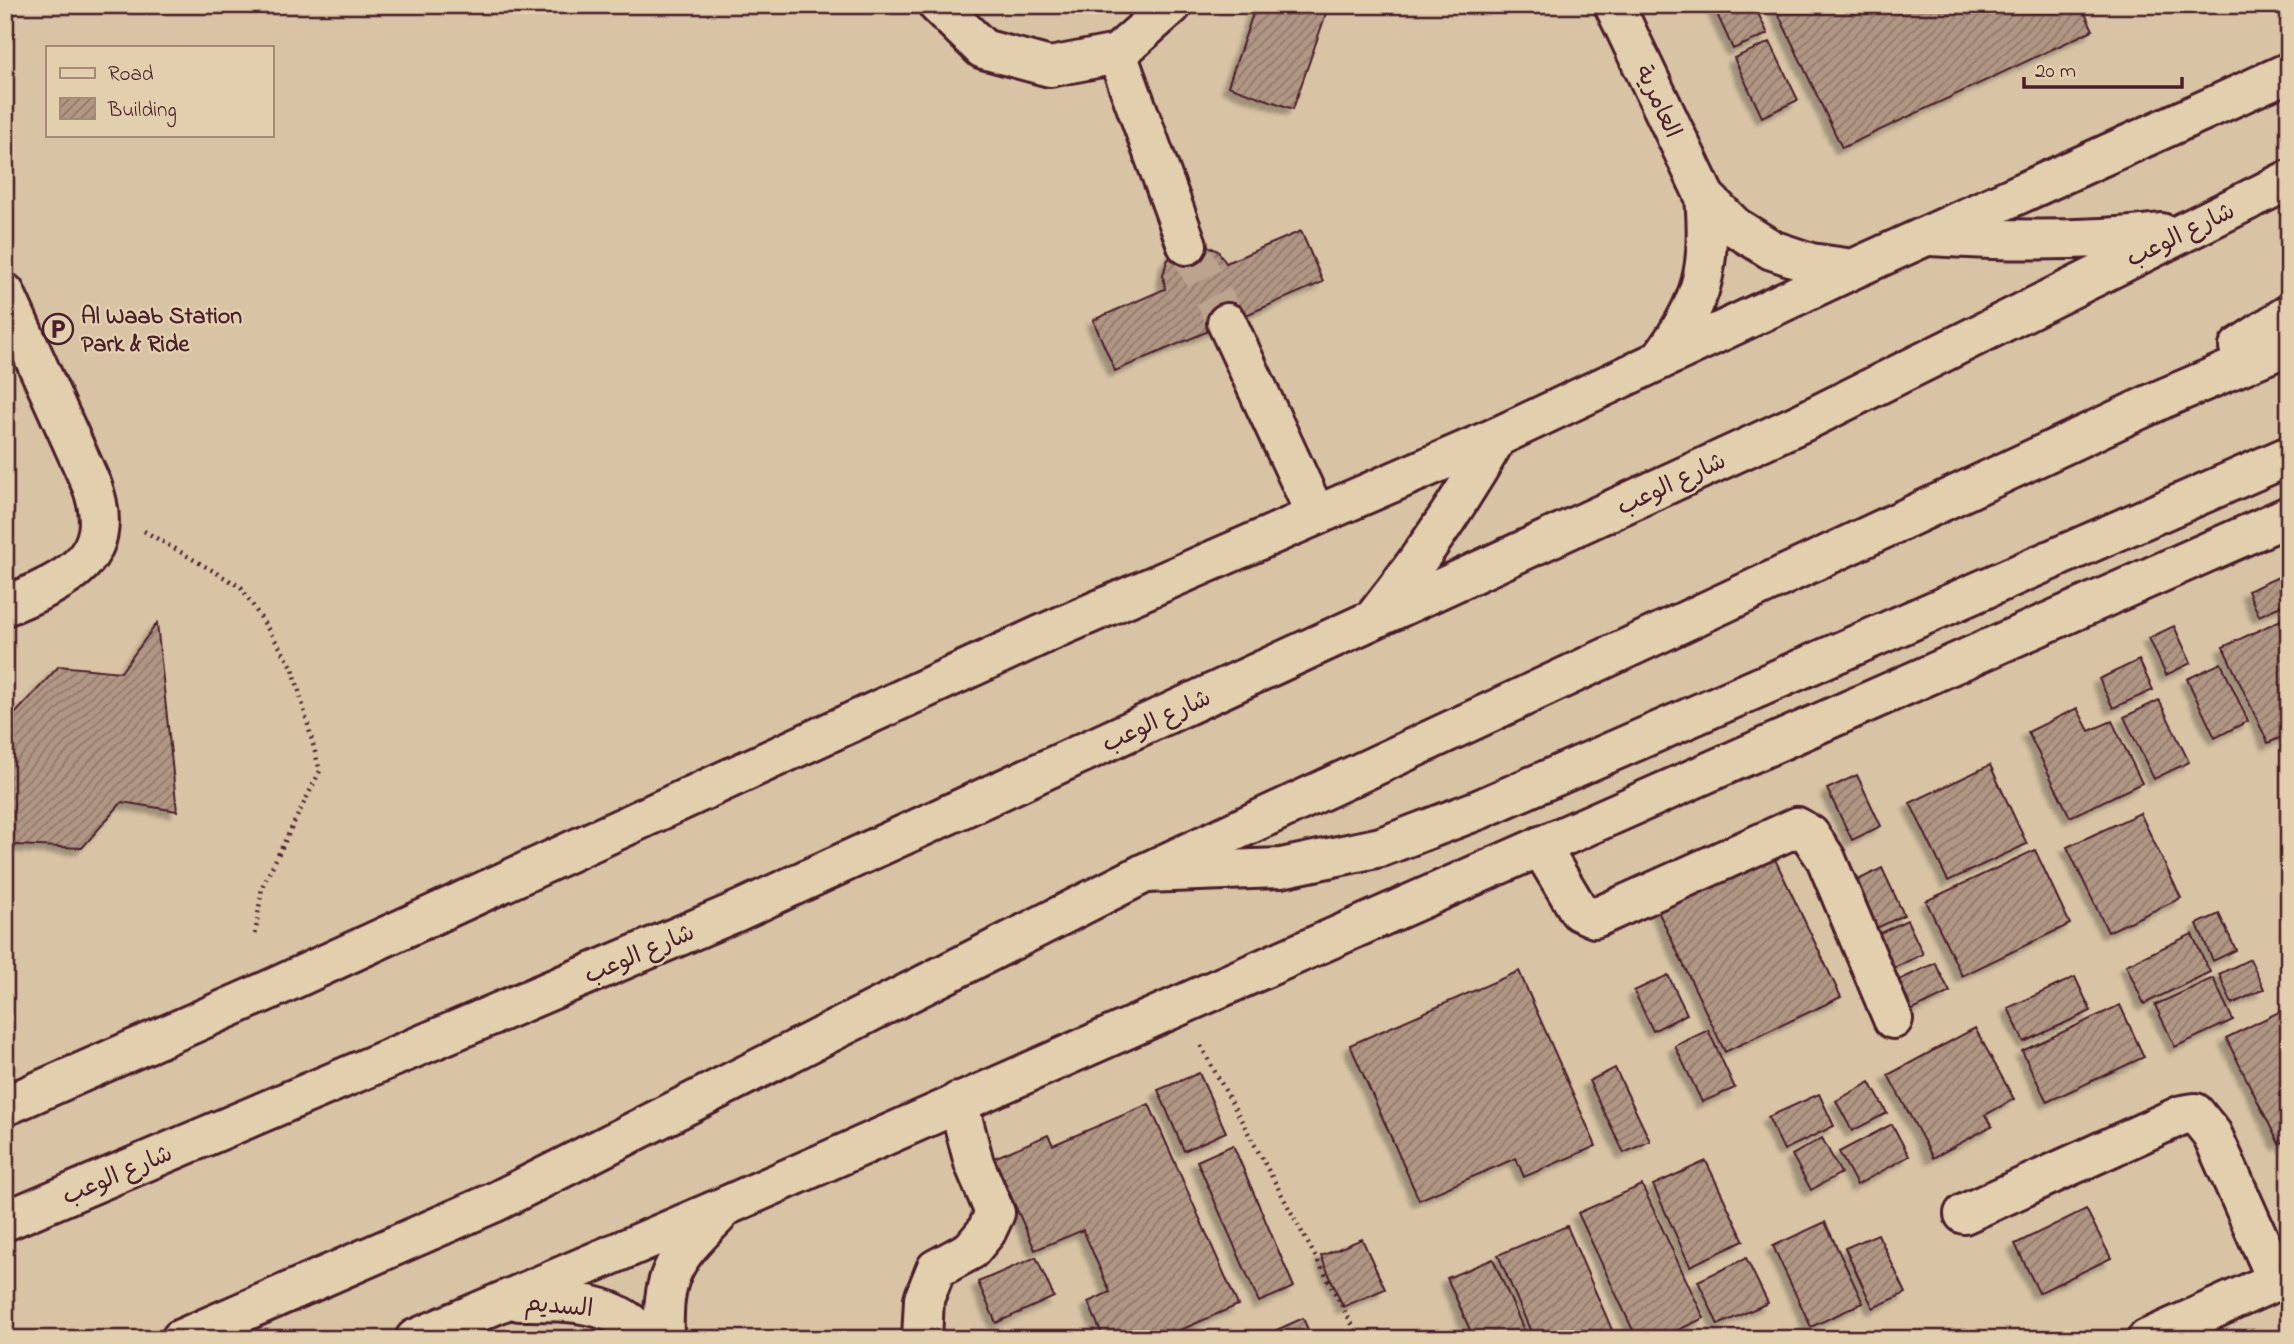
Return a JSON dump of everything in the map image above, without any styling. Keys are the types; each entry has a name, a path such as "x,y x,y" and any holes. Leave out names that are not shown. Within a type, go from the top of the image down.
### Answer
{"main road":[{"path":"938,5 983,48 1050,67 1117,54 1172,5"},
{"name":"العامرية","path":"1614,5 1705,197 1735,227 1772,250 1811,264 1853,269"},
{"path":"1117,54 1187,245"},
{"path":"5,1106 276,987 1050,631 1497,436 1853,269 2289,72"},
{"name":"شارع الوعب","path":"5,1221 736,912 1803,422 2289,180"},
{"name":"العامرية","path":"1660,360 1686,325 1702,284 1709,241 1705,197"},
{"path":"1930,236 2026,242 2107,239 2188,230"},
{"path":"5,293 98,504 100,525 95,545 84,563 69,577 5,606"},
{"path":"2162,399 2289,314"},
{"path":"1227,323 1316,515"},
{"path":"244,1339 495,1202 1145,873 2162,399 2289,345"},
{"path":"1370,623 1417,564 1460,502 1497,436"},
{"path":"1145,873 1281,868 1381,847 1478,810 2289,456"},
{"path":"415,1339 728,1205 2289,516"},
{"path":"1540,846 1579,911 1595,918 1797,827 1810,835 1826,859 1893,1018"},
{"path":"922,1339 924,1299 936,1269 971,1250 986,1232 995,1213 974,1163 958,1102"},
{"path":"1964,1214 2182,1115 2195,1113 2212,1134 2283,1277 2155,1337"},
{"path":"181,1339 495,1202"},
{"path":"664,1339 668,1275 682,1251 728,1205"},
{"name":"السديم","path":"502,1301 564,1301 601,1307 636,1325 646,1339"}],"path":[{"path":"98,504 241,587 293,668 320,771 262,887 255,936"},
{"path":"1180,1005 1360,1339"}],"building":[{"path":"1256,5 1329,5 1293,109 1228,86"},
{"path":"1713,5 1754,5 1768,34 1733,49"},
{"path":"1774,5 2081,5 2093,30 1842,148"},
{"path":"1770,42 1798,100 1762,117 1734,58"},
{"path":"1301,231 1323,282 1115,371 1093,320 1165,289 1163,275 1167,261 1176,250 1204,244 1218,251 1226,263"},
{"path":"2289,572 2289,602 2259,616 2248,591"},
{"path":"2289,616 2289,734 2268,743 2223,647"},
{"path":"157,623 177,811 122,802 82,848 16,845 5,862 5,712 15,714 59,666 121,672"},
{"path":"2174,626 2191,663 2166,675 2149,638"},
{"path":"2139,660 2153,690 2113,708 2099,679"},
{"path":"2221,663 2248,721 2215,738 2187,679"},
{"path":"2159,700 2189,762 2154,779 2124,717"},
{"path":"2077,708 2089,731 2112,721 2142,783 2070,817 2028,732"},
{"path":"1990,765 2027,844 1948,881 1910,803"},
{"path":"1857,775 1881,826 1852,840 1827,789"},
{"path":"2140,813 2181,898 2108,932 2067,847"},
{"path":"2035,850 2070,924 1962,976 1926,901"},
{"path":"1772,853 1841,997 1725,1052 1656,907"},
{"path":"1882,868 1904,915 1877,928 1856,881"},
{"path":"2219,914 2236,950 2213,961 2197,924"},
{"path":"1907,920 1923,954 1892,969 1876,935"},
{"path":"2192,934 2210,972 2144,1004 2126,965"},
{"path":"2250,959 2264,989 2232,1004 2219,974"},
{"path":"1935,963 1950,992 1911,1011 1897,981"},
{"path":"1519,971 1596,1146 1524,1177 1516,1158 1419,1200 1350,1045"},
{"path":"1668,975 1687,1014 1653,1031 1634,991"},
{"path":"2075,977 2091,1011 2024,1042 2008,1008"},
{"path":"2213,978 2233,1020 2175,1047 2155,1005"},
{"path":"2120,1005 2144,1057 2047,1102 2022,1051"},
{"path":"2289,1007 2289,1139 2279,1144 2226,1038"},
{"path":"1975,1028 2014,1099 1985,1115 1992,1126 1933,1158 1888,1075"},
{"path":"1708,1030 1735,1088 1702,1102 1675,1046"},
{"path":"1615,1068 1650,1141 1624,1153 1589,1081"},
{"path":"1199,1073 1226,1132 1184,1151 1158,1090"},
{"path":"1870,1082 1887,1113 1852,1131 1836,1101"},
{"path":"1819,1094 1834,1126 1784,1150 1768,1117"},
{"path":"1149,1104 1238,1305 1160,1339 1104,1339 1088,1302 1110,1292 1083,1230 1035,1250 994,1158 1048,1135 1053,1145"},
{"path":"1892,1124 1909,1156 1857,1185 1839,1152"},
{"path":"1822,1138 1841,1173 1811,1190 1792,1155"},
{"path":"1233,1145 1294,1287 1259,1302 1197,1161"},
{"path":"1706,1161 1744,1241 1690,1266 1653,1185"},
{"path":"1642,1185 1704,1318 1659,1339 1637,1339 1578,1213"},
{"path":"2086,1209 2111,1258 2039,1293 2015,1244"},
{"path":"1825,1222 1863,1303 1811,1327 1773,1246"},
{"path":"1567,1226 1616,1339 1534,1339 1498,1255"},
{"path":"1878,1234 1906,1293 1873,1308 1845,1248"},
{"path":"1362,1239 1385,1289 1343,1307 1321,1256"},
{"path":"1036,1257 1054,1297 996,1323 978,1282"},
{"path":"1746,1258 1768,1303 1718,1325 1698,1281"},
{"path":"1493,1259 1526,1335 1517,1339 1474,1339 1447,1278"},
{"path":"1303,1318 1312,1339 1273,1339 1270,1333"},
{"path":"2289,1326 2289,1339 2260,1339"}],"tunnel":[{"path":"1187,245 1227,323"}],"place":[{"name":"Al Waab Station Park & Ride","path":"58,329"}]}
